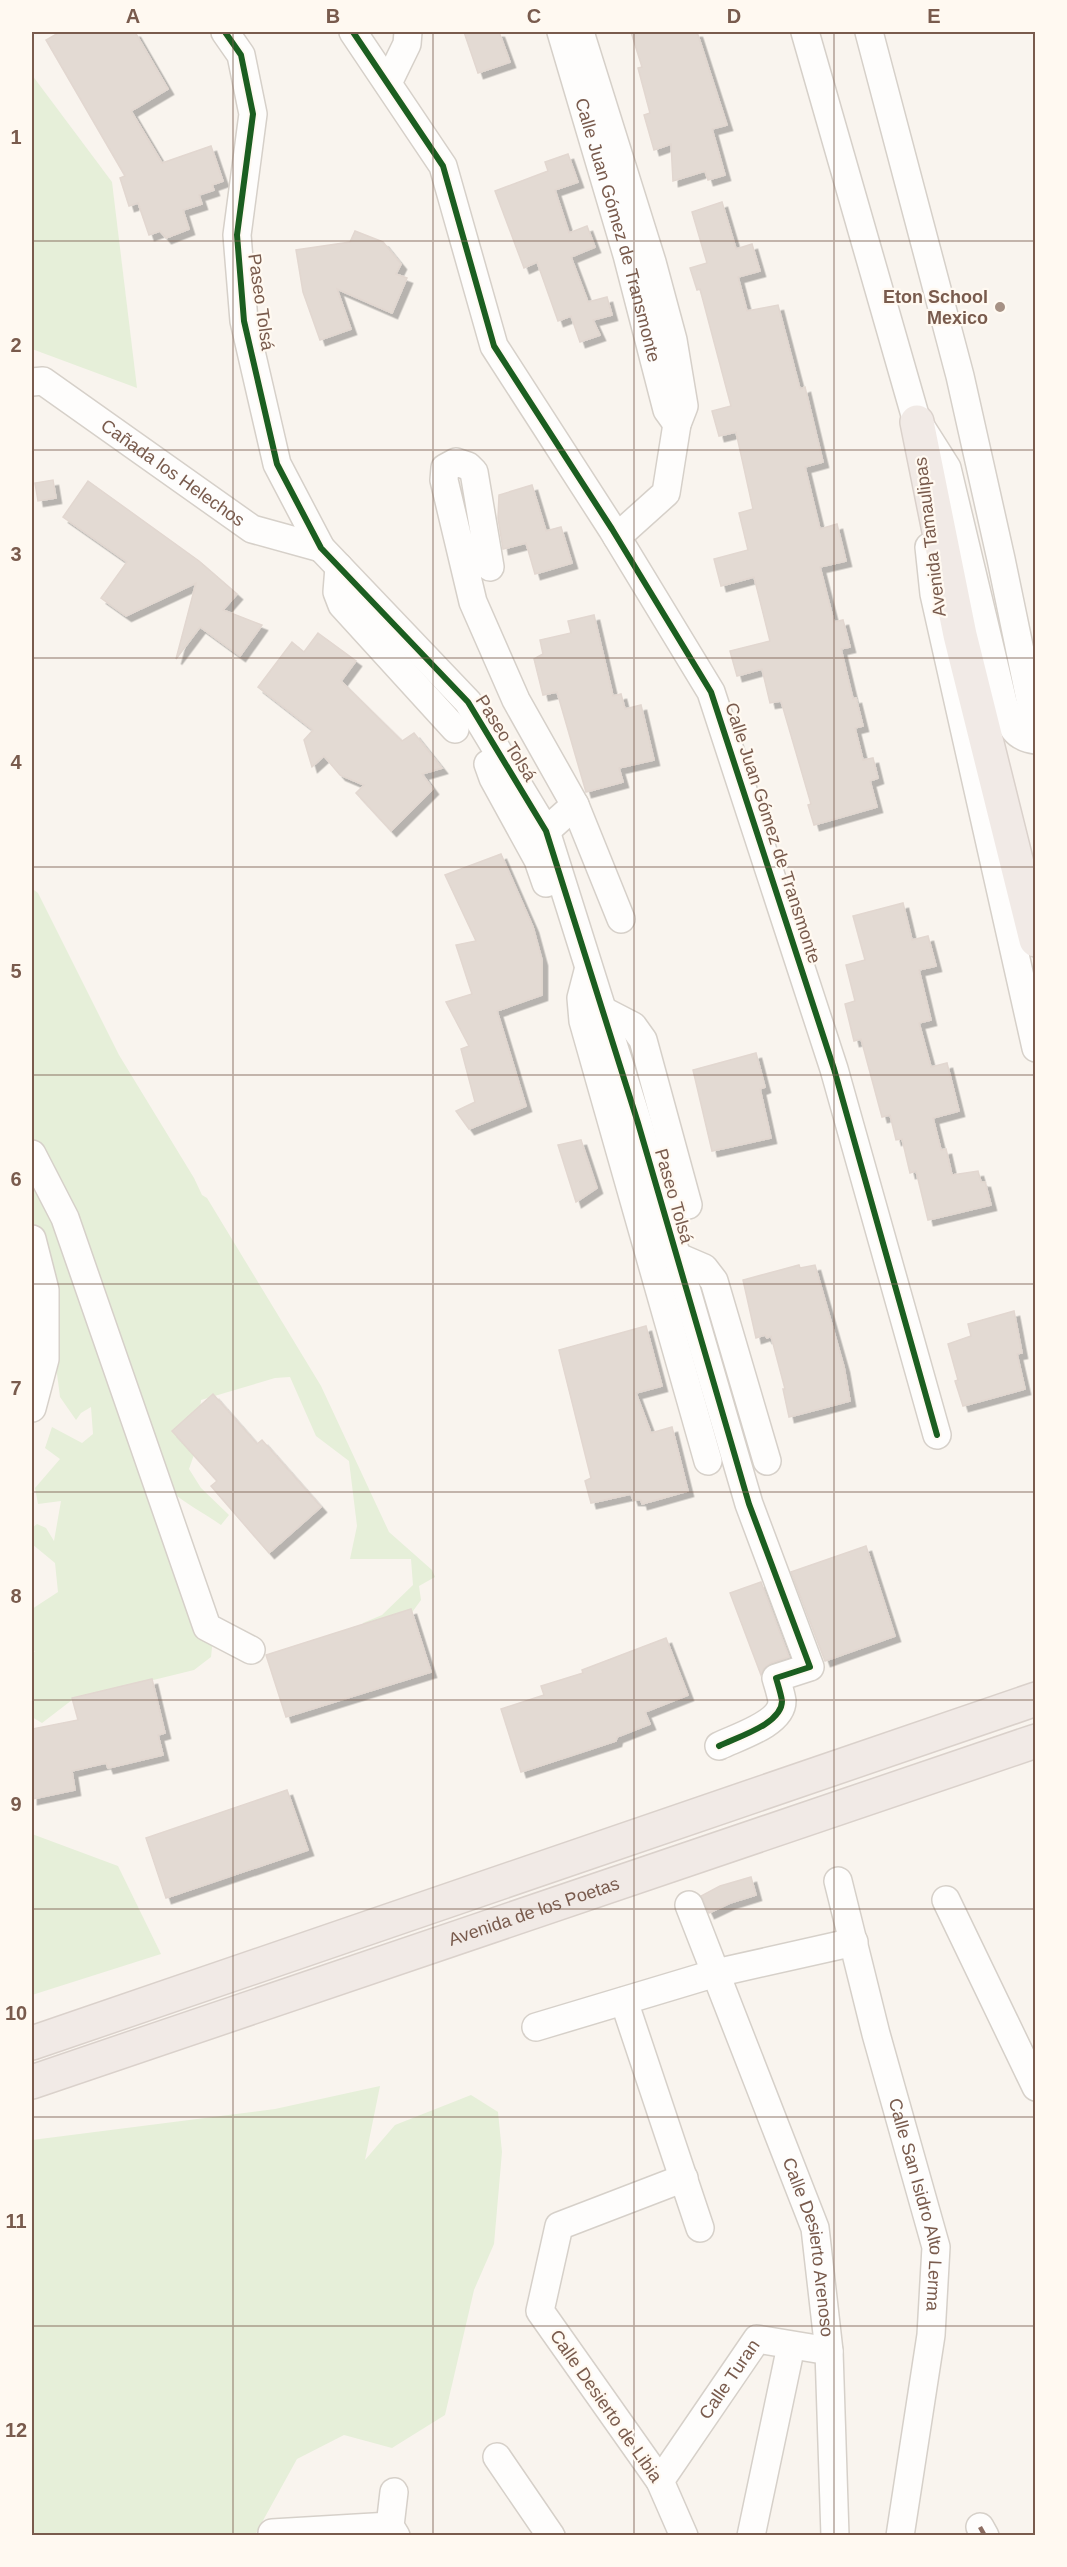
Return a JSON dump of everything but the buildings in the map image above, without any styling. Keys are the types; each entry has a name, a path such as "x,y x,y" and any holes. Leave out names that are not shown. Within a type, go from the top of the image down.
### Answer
{"highway":[{"path":"917,422 960,635 1035,940"},
{"name":"Avenida de los Poetas","path":"32,2043 1024,1704"},
{"name":"Avenida de los Poetas","path":"32,2082 1035,1741"}],"street":[{"name":"Paseo Tolsá","path":"225,32 241,55 253,114 237,235 244,321 277,464 330,558 468,702 546,831 602,1010 749,1504 810,1667 776,1678 782,1701 780,1712 773,1721 719,1746"},
{"name":"Calle Juan Gómez de Transmonte","path":"353,32 443,166 494,346 617,537 711,692 834,1069 936,1435"},
{"path":"388,83 407,44 408,32"},
{"name":"Calle Juan Gómez de Transmonte","path":"561,32 627,255 684,406 677,424 666,493 617,537"},
{"name":"Calle Juan Gómez de Transmonte","path":"580,32 652,262 662,343"},
{"name":"Avenida Tamaulipas","path":"805,32 917,422 934,594 1035,1048"},
{"path":"869,32 960,376 1001,559 1035,728"},
{"name":"Cañada los Helechos","path":"32,382 43,381 252,529 330,558"},
{"path":"917,422 947,468 1003,702 1011,726 1023,738 1035,740"},
{"path":"490,567 474,472 468,466 456,462 445,468 444,480 473,602 516,700 575,805 621,919"},
{"path":"330,558 342,605 455,729"},
{"path":"483,727 486,758 493,778 538,860 569,942"},
{"path":"546,831 575,805"},
{"path":"589,967 581,998 582,1021 708,1461"},
{"path":"602,1010 633,1026 643,1040 688,1205"},
{"path":"32,1154 65,1218 207,1627 251,1650"},
{"path":"32,1239 45,1290 45,1359 32,1408"},
{"path":"676,1256 704,1268 714,1281 767,1461"},
{"name":"Calle San Isidro Alto Lerma","path":"838,1881 876,2034 936,2247 931,2335 900,2535"},
{"path":"946,1900 1035,2087"},
{"name":"Calle Desierto Arenoso","path":"689,1905 815,2228 829,2351 835,2535"},
{"path":"536,2027 716,1973 854,1942"},
{"path":"624,2001 700,2228"},
{"name":"Calle Desierto de Libia","path":"684,2178 559,2226 540,2311 660,2481 684,2535"},
{"name":"Calle Turan","path":"660,2481 757,2339 829,2351"},
{"path":"748,2534 791,2346"},
{"path":"497,2457 551,2535"},
{"path":"272,2533 393,2531 394,2492"}],"green space":[{"path":"32,75 112,182 137,388 32,349"},
{"path":"32,881 34,890 38,893 119,1055 202,1195 207,1198 321,1386 389,1532 432,1570 435,1577 419,1586 421,1600 403,1625 360,1636 363,1623 382,1615 413,1585 411,1559 350,1559 357,1526 349,1461 316,1436 290,1377 275,1378 201,1400 196,1449 189,1469 201,1488 229,1515 221,1525 167,1488 214,1629 211,1657 194,1670 72,1700 42,1723 32,1717 32,1655 35,1651 32,1650 32,1609 58,1592 55,1563 32,1544 32,1528 37,1524 46,1528 54,1541 61,1501 38,1504 35,1488 60,1459 45,1448 52,1427 82,1443 93,1434 91,1407 81,1413 76,1420 60,1397 56,1366 32,1334"},
{"path":"32,1834 118,1866 161,1954 32,1995"},
{"path":"380,2086 365,2160 395,2125 471,2095 498,2112 502,2152 494,2244 474,2290 445,2415 392,2448 344,2435 297,2459 255,2535 32,2535 32,2140 275,2109"}],"marked path":[{"path":"980,2527 985,2536"}],"cycle path":[{"path":"225,32 241,55 253,114 237,235 244,321 277,464 321,548 468,702 546,831 638,1123 749,1504 810,1667 776,1678 782,1701 780,1709 767,1723 719,1746"},
{"path":"353,32 443,166 494,346 612,529 711,692 834,1069 937,1435"}],"place":[{"name":"Eton School Mexico","path":"1000,307"}]}
